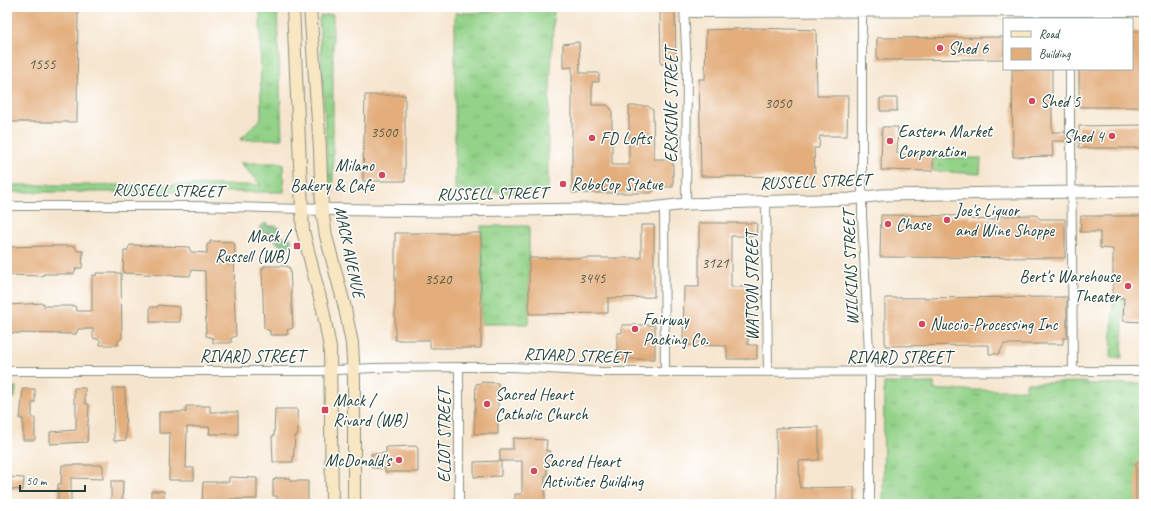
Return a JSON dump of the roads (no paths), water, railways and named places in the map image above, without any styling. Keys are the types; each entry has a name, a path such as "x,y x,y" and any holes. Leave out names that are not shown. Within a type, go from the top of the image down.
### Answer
{"main road":[{"name":"MACK AVENUE","path":"310,7 322,210 349,329 354,368 354,504"},
{"path":"293,9 301,209 308,255 327,328 331,370 332,504"},
{"path":"300,178 303,184 309,186 316,185 321,175"},
{"path":"308,255 317,247 324,247 330,250"},
{"path":"327,328 338,333 349,329"}],"street":[{"path":"293,9 306,7"},
{"path":"685,10 862,10 1069,13 1144,12"},
{"name":"ERSKINE STREET","path":"685,10 686,204"},
{"name":"WILKINS STREET","path":"862,10 862,196 864,278 870,372 870,504"},
{"path":"1070,70 1073,372"},
{"name":"RUSSELL STREET","path":"7,206 198,206 322,210 664,208 686,204 766,200 850,199 862,196 1144,191"},
{"name":"WATSON STREET","path":"766,200 768,372"},
{"path":"664,208 665,372"},
{"name":"RIVARD STREET","path":"7,371 331,370 354,368 459,367 665,372 1144,371"},
{"name":"ELIOT STREET","path":"459,367 459,504"}],"place":[{"name":"Shed 6","path":"940,48"},
{"name":"Shed 5","path":"1032,101"},
{"name":"Shed 4","path":"1112,136"},
{"name":"FD Lofts","path":"592,138"},
{"name":"Eastern Market Corporation","path":"890,141"},
{"name":"Milano Bakery & Cafe","path":"382,175"},
{"name":"RoboCop Statue","path":"563,184"},
{"name":"Joe's Liquor and Wine Shoppe","path":"947,220"},
{"name":"Chase","path":"888,224"},
{"name":"Mack / Russell (WB)","path":"297,246"},
{"name":"Bert's Warehouse Theater","path":"1128,286"},
{"name":"Nuccio-Processing Inc","path":"922,324"},
{"name":"Fairway Packing Co.","path":"635,329"},
{"name":"Sacred Heart Catholic Church","path":"487,404"},
{"name":"Mack / Rivard (WB)","path":"325,410"},
{"name":"McDonald's","path":"399,460"},
{"name":"Sacred Heart Activities Building","path":"534,471"}]}
